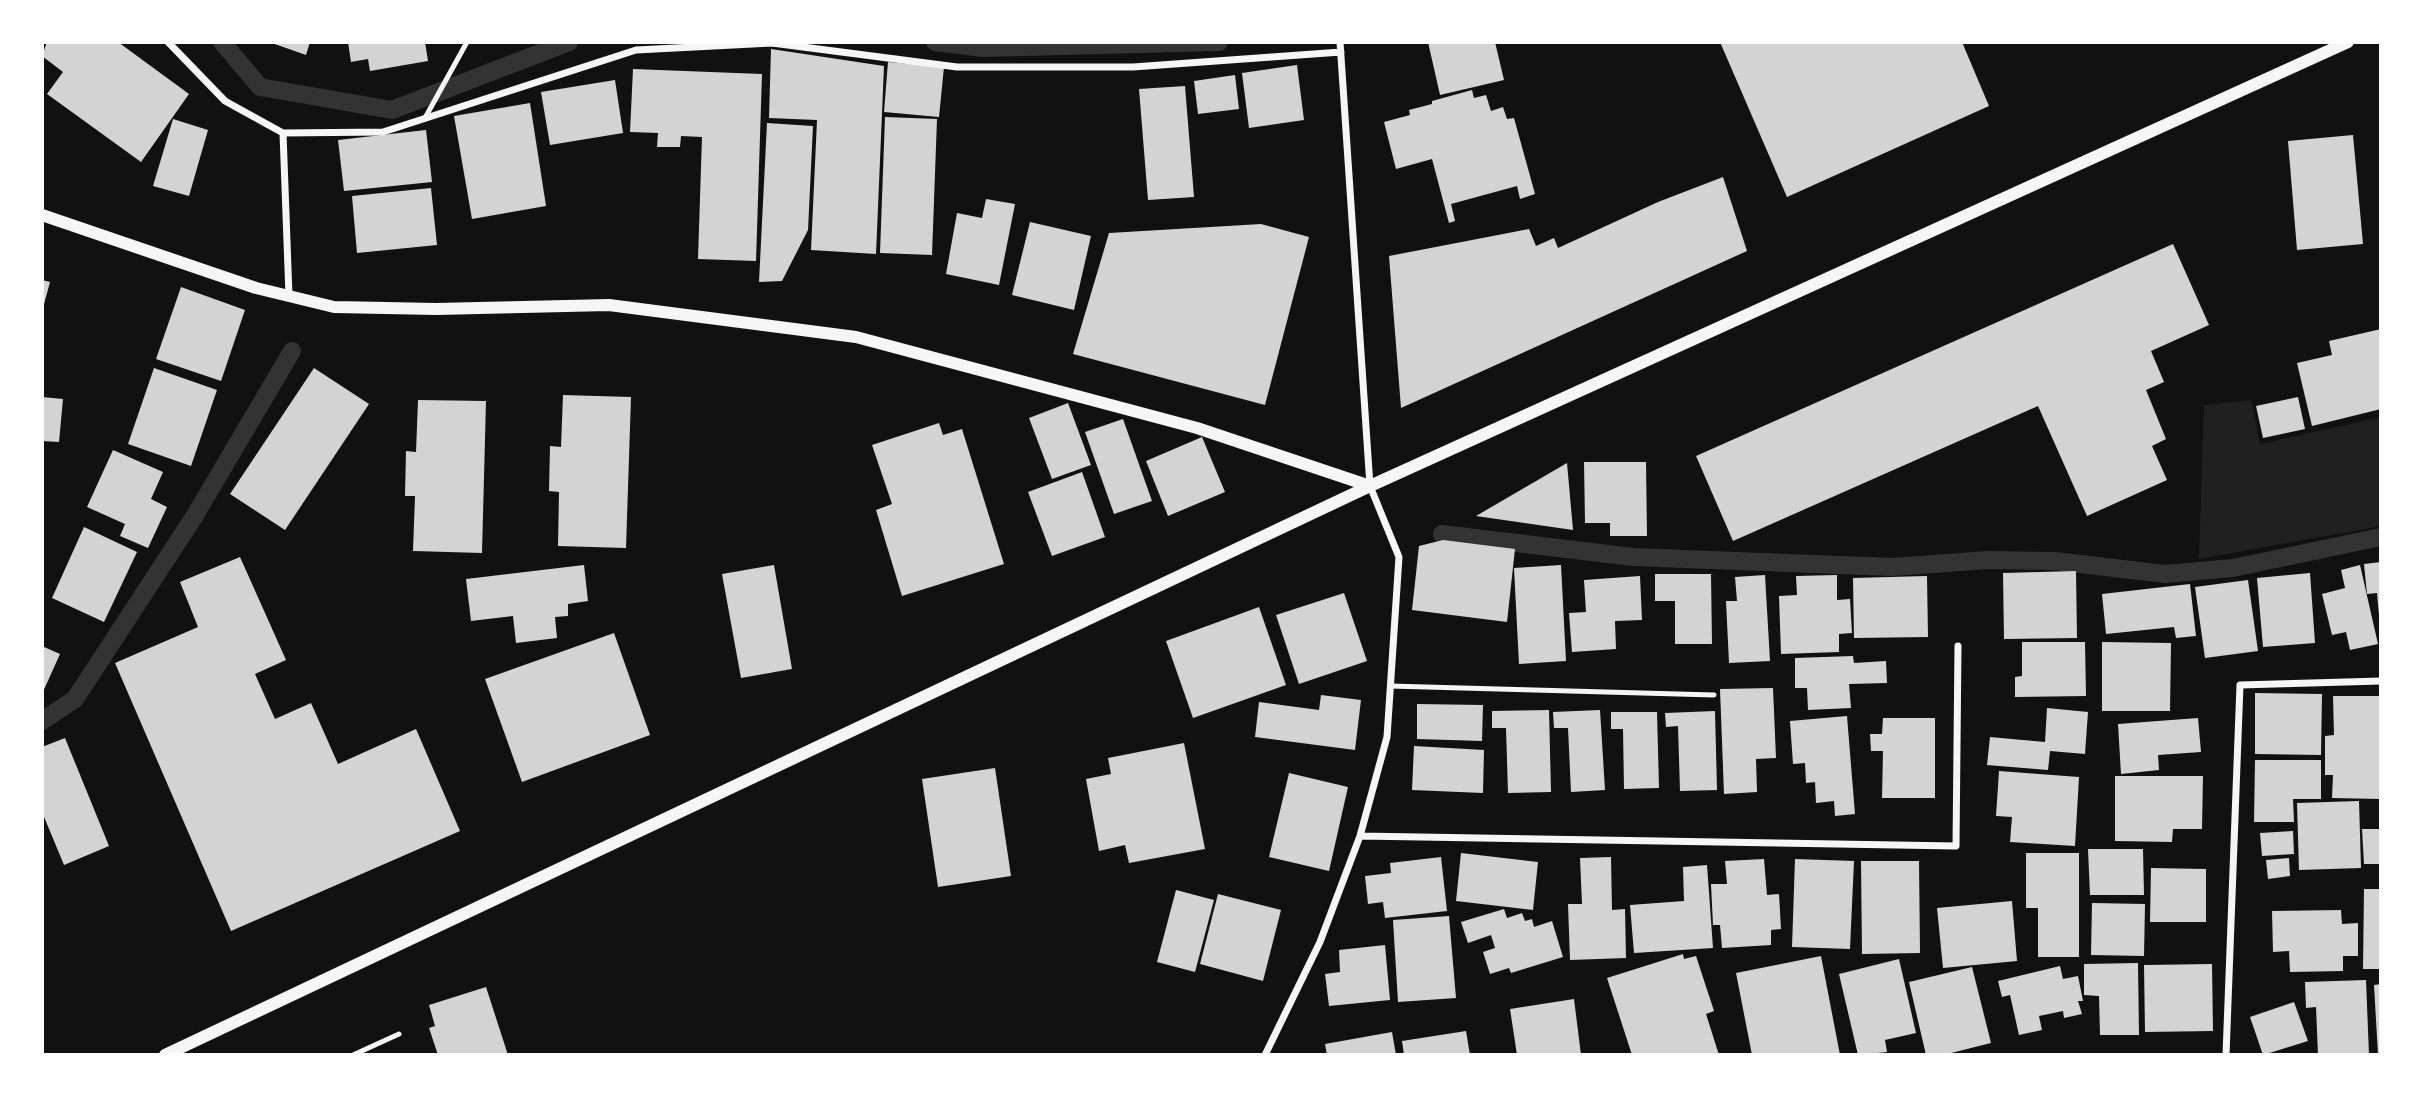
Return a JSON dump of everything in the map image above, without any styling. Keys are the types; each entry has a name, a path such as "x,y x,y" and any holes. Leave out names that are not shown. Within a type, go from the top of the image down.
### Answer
{"street":[{"path":"168,42 225,101 283,132 383,132 636,50 772,43 957,67 1133,67 1341,52"},
{"path":"1265,1055 1320,942 1360,836 1387,737 1399,557 1370,486 1340,42"},
{"path":"165,1055 1370,486 2348,42"},
{"path":"283,132 289,296"},
{"path":"42,215 289,296 334,307 436,309 609,305 856,337 1197,428 1370,486"},
{"path":"1360,836 1956,846 1958,646"},
{"path":"2226,1055 2240,685 2381,681"}],"lane":[{"path":"425,118 467,44"},
{"path":"1390,686 1714,695"},
{"path":"353,1055 399,1034"}],"shaded area":[{"path":"2251,400 2260,444 2381,417 2381,526 2199,559 2204,405"}],"building":[{"path":"47,42 118,42 189,94 141,162 47,94 63,72 42,56"},
{"path":"269,42 310,42 306,55"},
{"path":"348,42 425,42 428,61 370,71 368,59 351,62"},
{"path":"1428,42 1495,42 1504,80 1440,95"},
{"path":"1720,42 1962,42 1989,106 1787,197"},
{"path":"771,49 884,66 876,254 811,250 817,120 769,118"},
{"path":"888,62 944,67 939,117 884,112"},
{"path":"1297,65 1304,120 1249,128 1242,73"},
{"path":"633,69 762,74 756,261 698,259 702,137 681,136 680,147 657,147 658,133 630,132"},
{"path":"1235,75 1239,109 1198,114 1194,81"},
{"path":"615,80 623,133 550,145 541,92"},
{"path":"1185,86 1194,197 1148,200 1139,89"},
{"path":"1472,90 1474,98 1486,95 1491,111 1503,107 1507,119 1514,118 1535,194 1520,199 1517,186 1451,204 1455,221 1449,223 1432,159 1396,169 1384,122 1410,115 1409,110 1432,104 1432,101"},
{"path":"530,103 546,206 472,219 454,116"},
{"path":"885,117 937,119 932,255 880,253"},
{"path":"173,119 208,130 189,196 153,186"},
{"path":"767,123 813,126 808,230 782,281 759,282"},
{"path":"426,130 432,182 344,191 338,140"},
{"path":"2353,135 2363,244 2297,250 2288,141"},
{"path":"1723,177 1747,251 1401,408 1389,256 1529,229 1536,246 1554,238 1558,248 1658,202"},
{"path":"431,188 437,245 357,253 352,196"},
{"path":"986,199 1015,204 999,285 946,274 957,213 982,218"},
{"path":"1030,222 1091,236 1074,310 1012,295"},
{"path":"1261,224 1309,237 1265,405 1073,354 1109,233"},
{"path":"2173,244 2209,325 2151,351 2164,382 2146,390 2166,439 2152,446 2167,480 2087,516 2038,406 1733,541 1696,456"},
{"path":"42,280 50,282 43,308 42,308"},
{"path":"181,287 245,310 221,381 156,359"},
{"path":"2381,329 2381,409 2312,426 2297,363 2332,355 2329,341"},
{"path":"154,368 217,390 191,466 128,444"},
{"path":"314,368 369,404 285,530 230,494"},
{"path":"563,395 631,397 626,548 558,546 559,492 549,491 550,446 561,447"},
{"path":"42,397 63,399 59,442 42,441"},
{"path":"2298,397 2305,429 2263,438 2256,406"},
{"path":"418,400 486,401 482,553 413,551 415,496 405,496 406,451 416,452"},
{"path":"1068,403 1091,465 1052,479 1029,418"},
{"path":"1123,419 1152,501 1114,514 1085,432"},
{"path":"939,423 943,435 962,429 1004,564 902,596 876,510 892,504 872,445"},
{"path":"1202,437 1225,492 1168,516 1146,461"},
{"path":"113,450 163,472 151,499 167,507 148,548 120,536 125,524 87,507"},
{"path":"1584,462 1646,462 1647,536 1610,536 1610,523 1585,523"},
{"path":"1567,463 1573,530 1476,516"},
{"path":"1082,472 1105,537 1052,556 1028,492"},
{"path":"84,527 137,552 104,622 52,598"},
{"path":"1443,540 1515,549 1507,622 1412,610 1419,546"},
{"path":"240,557 286,660 255,674 275,719 311,703 338,764 416,729 460,831 231,931 115,663 198,627 180,582"},
{"path":"2381,562 2379,615 2377,593 2367,594 2364,564"},
{"path":"584,565 588,601 568,604 568,616 555,617 557,638 516,643 513,616 471,621 466,579"},
{"path":"774,565 792,669 741,678 722,574"},
{"path":"1561,565 1566,661 1519,664 1514,568"},
{"path":"2360,565 2378,644 2350,650 2346,632 2332,635 2322,594 2345,588 2341,570"},
{"path":"2076,571 2077,638 2004,639 2003,573"},
{"path":"2310,573 2315,643 2263,647 2257,578"},
{"path":"1655,574 1711,574 1712,644 1675,644 1675,601 1655,601"},
{"path":"1765,575 1770,661 1729,663 1726,601 1737,601 1735,577"},
{"path":"1837,575 1837,600 1850,599 1852,633 1839,634 1839,652 1781,654 1779,596 1797,595 1796,576"},
{"path":"1640,576 1642,620 1615,621 1616,649 1572,652 1569,613 1586,612 1584,580"},
{"path":"1927,576 1928,637 1854,638 1853,578"},
{"path":"2248,580 2258,651 2205,658 2195,587"},
{"path":"2190,584 2196,636 2176,638 2174,627 2106,634 2102,594"},
{"path":"1344,593 1367,661 1299,684 1276,615"},
{"path":"1259,607 1286,685 1193,718 1166,641"},
{"path":"614,633 650,735 522,782 485,679"},
{"path":"2022,642 2085,642 2086,696 2015,697 2015,677 2022,676"},
{"path":"2102,642 2171,643 2170,711 2102,711"},
{"path":"42,646 60,654 42,694"},
{"path":"1853,656 1854,663 1886,661 1887,683 1849,684 1851,708 1808,710 1807,688 1795,688 1795,658"},
{"path":"1773,688 1776,758 1756,759 1757,792 1724,794 1720,689"},
{"path":"2255,693 2322,694 2321,755 2255,754"},
{"path":"1321,695 1361,700 1355,750 1255,737 1259,702 1319,710"},
{"path":"2333,696 2381,696 2381,799 2332,798 2333,775 2325,775 2325,736 2334,735"},
{"path":"1417,704 1483,705 1482,741 1417,739"},
{"path":"2047,708 2088,712 2085,754 2050,751 2048,770 1987,765 1990,737 2045,742"},
{"path":"1549,710 1551,792 1508,793 1506,728 1492,728 1492,711"},
{"path":"1600,710 1605,790 1571,792 1568,728 1554,728 1553,712"},
{"path":"1715,711 1717,790 1680,791 1678,726 1666,727 1665,713"},
{"path":"1611,712 1657,712 1659,788 1624,789 1623,729 1611,729"},
{"path":"1847,716 1855,814 1835,816 1834,801 1816,803 1815,782 1806,783 1805,763 1793,764 1790,721"},
{"path":"1883,718 1935,718 1935,798 1882,798 1883,751 1871,751 1870,734 1882,734"},
{"path":"2198,718 2201,752 2158,755 2159,770 2121,774 2118,724"},
{"path":"65,738 109,846 64,865 42,812 42,747"},
{"path":"1184,743 1205,849 1129,863 1125,845 1099,851 1086,779 1111,774 1108,758"},
{"path":"1414,746 1484,750 1483,793 1412,790"},
{"path":"2255,760 2321,760 2321,799 2293,799 2294,822 2254,822"},
{"path":"995,768 1011,876 938,887 922,779"},
{"path":"1999,771 2079,777 2075,846 2010,842 2012,817 1996,816"},
{"path":"1289,773 1348,787 1329,871 1269,857"},
{"path":"2115,776 2203,776 2202,829 2173,829 2172,842 2115,841"},
{"path":"2359,801 2361,868 2299,870 2297,803"},
{"path":"2362,829 2381,829 2381,864 2364,864"},
{"path":"2293,831 2294,854 2262,856 2260,833"},
{"path":"2088,849 2143,849 2144,895 2090,895"},
{"path":"1461,853 1538,862 1533,910 1456,901"},
{"path":"2026,853 2079,853 2079,957 2038,957 2038,908 2026,908"},
{"path":"1441,857 1447,911 1385,918 1383,902 1368,904 1365,876 1391,873 1390,863"},
{"path":"1611,857 1612,910 1625,909 1626,958 1570,960 1568,904 1582,904 1580,858"},
{"path":"2289,858 2290,876 2268,879 2266,860"},
{"path":"1764,859 1767,895 1779,894 1781,929 1771,930 1771,945 1722,948 1720,925 1713,925 1711,884 1727,884 1725,861"},
{"path":"1795,859 1854,861 1850,949 1792,947"},
{"path":"1861,861 1919,861 1920,953 1862,954"},
{"path":"1707,865 1713,948 1634,953 1630,905 1684,901 1683,867"},
{"path":"2151,868 2206,869 2206,922 2150,922"},
{"path":"2364,889 2381,889 2381,969 2363,969"},
{"path":"1176,890 1214,900 1195,972 1157,962"},
{"path":"1218,894 1281,910 1263,981 1200,964"},
{"path":"2012,901 2017,961 1943,968 1937,908"},
{"path":"2092,903 2145,904 2144,956 2091,955"},
{"path":"1504,909 1507,918 1522,913 1525,921 1532,919 1534,927 1552,921 1563,957 1511,973 1509,968 1490,974 1483,952 1495,948 1491,935 1468,943 1461,922"},
{"path":"2341,910 2342,924 2358,923 2358,956 2343,956 2343,971 2290,972 2289,951 2273,952 2272,911"},
{"path":"1449,916 1456,998 1398,1002 1393,920"},
{"path":"1385,945 1390,1000 1329,1006 1325,974 1340,972 1339,950"},
{"path":"1683,954 1684,959 1696,956 1714,1011 1706,1014 1719,1055 1632,1055 1607,978"},
{"path":"1821,956 1840,1055 1752,1055 1736,973"},
{"path":"1899,959 1916,1033 1885,1040 1887,1052 1858,1055 1839,974"},
{"path":"2138,963 2139,1035 2100,1035 2099,996 2084,995 2084,964"},
{"path":"2212,964 2213,1031 2145,1032 2144,965"},
{"path":"2060,966 2063,979 2078,976 2083,1001 2078,1001 2082,1014 2064,1018 2063,1011 2039,1016 2042,1030 2019,1035 2010,995 2002,997 1998,981"},
{"path":"1972,967 1991,1043 1943,1055 1926,1055 1909,982"},
{"path":"2366,980 2369,1055 2318,1055 2316,1007 2306,1008 2305,982"},
{"path":"2381,984 2381,1055 2378,1055 2374,985"},
{"path":"486,987 508,1055 438,1055 429,1028 435,1026 429,1005"},
{"path":"1574,999 1581,1055 1517,1055 1510,1009"},
{"path":"2294,1002 2308,1041 2263,1055 2250,1017"},
{"path":"1466,1031 1470,1055 1404,1055 1402,1041"},
{"path":"1392,1032 1396,1055 1327,1055 1325,1044"}],"waterway":[{"path":"222,42 260,87 392,110 569,42"},
{"path":"935,42 983,48 1219,42"},
{"path":"42,721 75,699 194,517 292,351"},
{"path":"1442,534 1633,557 1892,567 1988,560 2055,561 2165,574 2233,568 2381,537"}]}
